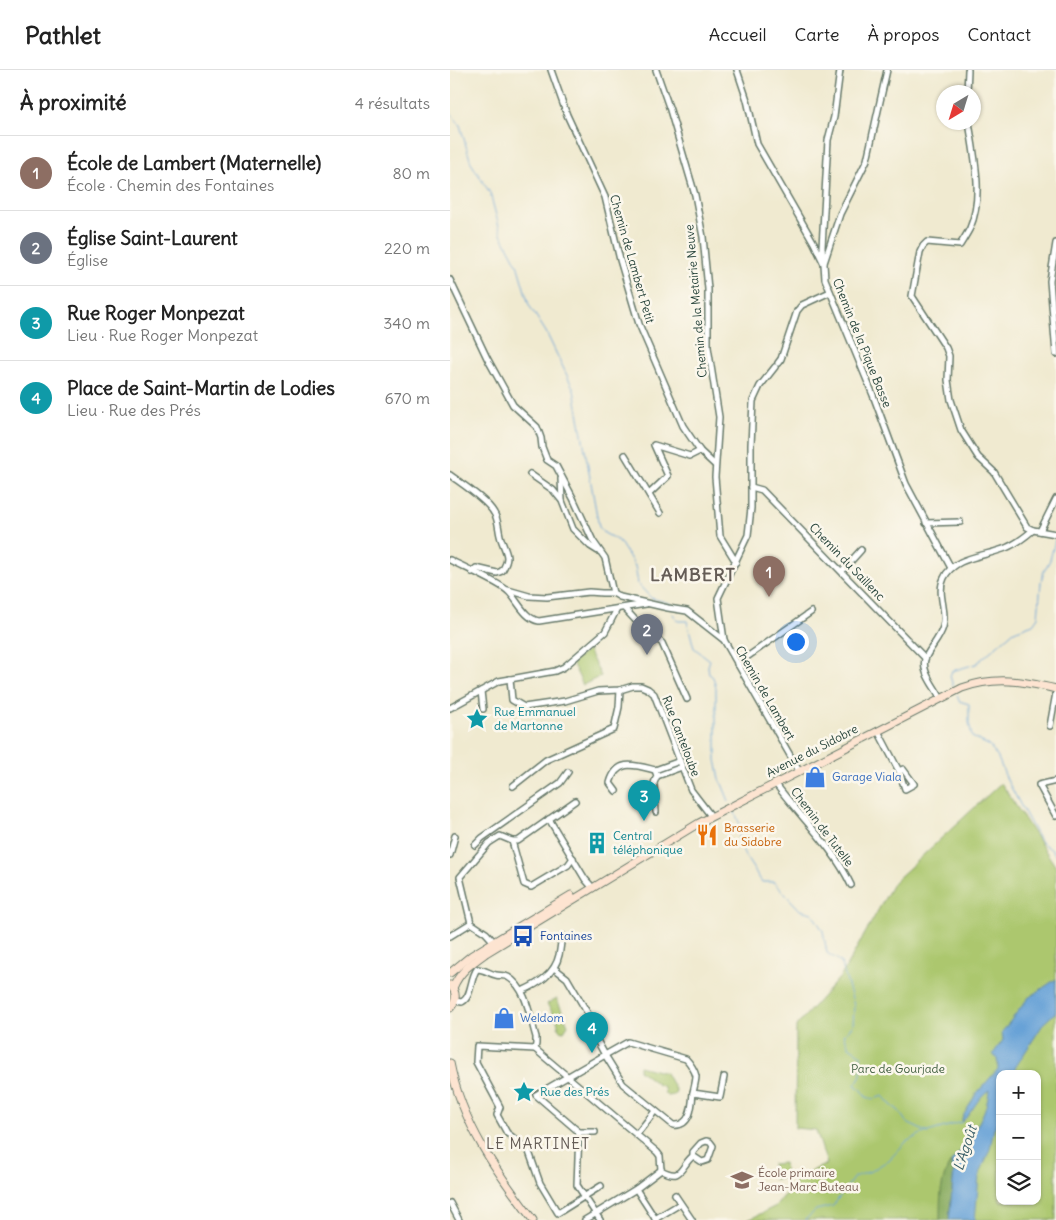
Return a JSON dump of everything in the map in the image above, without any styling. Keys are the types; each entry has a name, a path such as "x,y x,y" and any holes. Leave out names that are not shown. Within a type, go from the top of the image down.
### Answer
{"main road":[{"name":"Avenue du Sidobre","path":"450,973 472,955 495,944 711,816 962,688 979,682 997,680 1019,681 1056,689"},
{"name":"Avenue du Sidobre","path":"451,986 464,969 495,944"},
{"path":"450,1008 455,1002 456,997 451,986"},
{"path":"450,1063 458,1095 470,1126 532,1220"}],"street":[{"name":"Chemin de Lambert Petit","path":"551,70 567,115 605,197 620,260 639,324 683,426 700,451 715,465"},
{"name":"Chemin de la Metairie Neuve","path":"656,70 696,195 703,238 708,289 708,347 718,417 715,465 720,536 736,562"},
{"name":"Chemin de la Pique Basse","path":"737,70 747,100 757,144 814,243 824,264 825,279 873,395 906,484 950,568"},
{"path":"824,264 822,247 828,140 834,117 840,70"},
{"path":"824,264 840,214 867,160 887,70"},
{"path":"967,85 968,70"},
{"path":"970,130 976,181 976,203 970,227 960,246 927,242 922,246 912,296 946,348 949,356 948,380 951,400 961,430 978,457 994,472 1027,527 1033,530 1056,534"},
{"path":"1056,244 1050,281 1056,354"},
{"path":"450,280 487,358 509,397 522,415 537,427 542,438 542,447 547,460 556,466 593,542 605,558 613,593"},
{"path":"724,640 718,598 748,535 751,508 751,446 754,401 760,386 781,359 797,311 802,305 830,292"},
{"path":"649,494 668,476 654,445 690,456 700,451"},
{"path":"625,455 660,513"},
{"path":"559,472 562,501"},
{"path":"530,474 554,490 562,501 573,529 590,546 601,552"},
{"path":"450,475 474,492 494,512 500,538 508,554 507,563 502,571 496,573 476,568 472,572"},
{"name":"Chemin du Saillenc","path":"751,488 762,490 925,658"},
{"path":"1040,531 1056,499"},
{"path":"926,523 960,522"},
{"path":"941,699 925,671 925,658 938,639 943,626 945,613 940,593 943,579 950,568 963,561 1008,547 1024,538 1033,530"},
{"path":"842,571 861,550"},
{"path":"450,560 507,590 528,616 534,620 539,621 649,604"},
{"name":"Chemin de Lambert","path":"507,590 529,596 547,598 589,592 613,593 620,597 649,604 687,610 724,640 798,772"},
{"path":"624,608 639,624 662,643 687,699"},
{"path":"450,708 499,681 555,671 564,667 606,632 617,610"},
{"path":"737,664 811,612"},
{"name":"Rue Canteloube","path":"510,679 512,700 524,707 565,700 598,691 620,690 641,686 648,689 654,694 691,790 711,816"},
{"path":"513,786 546,760 614,729 619,707 620,690"},
{"path":"481,691 483,709"},
{"path":"1050,726 1056,693"},
{"path":"878,731 899,771"},
{"path":"616,792 610,783 613,773 620,767 628,764 655,770 680,761"},
{"path":"657,776 682,767"},
{"path":"655,770 657,776 654,783 656,812"},
{"path":"475,845 560,783 568,772"},
{"name":"Chemin de Tutelle","path":"775,782 825,843 851,885"},
{"path":"1056,782 1039,785 1056,816"},
{"path":"500,836 512,841 518,841 576,801"},
{"path":"549,819 585,879 592,887"},
{"path":"498,827 500,836"},
{"path":"450,854 454,836"},
{"path":"495,944 486,933 471,923 460,877 489,842 500,836"},
{"path":"512,841 524,884 531,887 568,865 573,858"},
{"path":"450,936 471,923"},
{"path":"522,991 544,979 554,968 559,956 560,941 563,936"},
{"path":"554,968 567,978 591,1019 587,1022 605,1055 623,1084 673,1125 679,1126 684,1123 690,1113 696,1076 686,1059 628,1042 605,1055 568,1076 536,1095 579,1132 595,1132"},
{"path":"455,1002 462,1002 466,999 474,973 478,969 483,969 495,975 506,976 522,991 536,1037 535,1049"},
{"path":"601,1186 558,1213 540,1183 528,1149 507,1133 497,1114 500,1107 476,1062 477,1046 535,1049 659,1154 662,1170"},
{"path":"693,1092 720,1097 724,1077"},
{"path":"637,1134 655,1112"},
{"path":"579,1132 577,1185 600,1220"},
{"path":"662,1170 670,1174 678,1174 701,1143 706,1141 710,1142 713,1146 713,1151 705,1162 693,1156"},
{"path":"585,1220 636,1189 662,1170"},
{"path":"636,1189 656,1220 680,1204"},
{"path":"674,1195 692,1220"},
{"path":"450,1203 459,1220"}],"green space":[{"path":"588,650 601,676 583,685 572,663"},
{"name":"Parc de Gourjade","path":"1001,783 1056,867 1056,1220 748,1220 776,1206 800,1176 827,1164 816,1130 795,1128 796,1026 841,976 894,882"},
{"path":"557,999 568,1025 564,1031 559,1030 557,1020 547,1004"},
{"path":"639,1066 666,1073 676,1091 674,1095 668,1096 665,1094 664,1087 639,1070"},
{"path":"951,1162 954,1171 949,1220 940,1220 943,1182"},
{"path":"784,1163 786,1178 773,1179 772,1164"}],"water":[{"path":"1056,979 1056,1012 1044,1023 1015,1070 997,1070 997,1059 993,1054 1003,1040 1002,1032 1028,998"},
{"name":"L'Agoût","path":"996,1071 996,1125 990,1149 979,1176 975,1220 949,1220 954,1171 951,1162 961,1151 980,1121 986,1106 989,1090 981,1097 962,1122 962,1118 976,1094"}],"waterway":[{"path":"450,112 460,125 471,163 490,193 501,234 517,264 529,305 546,332 574,390 599,527 604,533 619,541 635,566 638,584 651,598 672,604 673,606"},
{"path":"953,686 950,676 952,671 976,664 1014,631 1033,624 1038,617 1041,582 1050,560 1056,537"},
{"path":"673,614 678,621 687,621 694,648 710,660 708,666 709,674 713,677 716,688 716,760 720,779 729,801"},
{"path":"957,695 959,701 969,704 969,722 972,737 990,746 1040,841 1053,851 1056,856"},
{"path":"734,810 742,830 738,838 745,856 762,882 774,882 800,910 812,913 823,931 827,953 841,962 854,1005 853,1025 844,1035 849,1047 861,1055 861,1075 855,1085 862,1090 866,1097 874,1099 883,1096 898,1110 907,1123 928,1133"},
{"name":"L'Agoût","path":"805,1220 816,1210 833,1206 854,1177 871,1171 889,1160 906,1142 921,1134 962,1122"}],"place":[{"name":"École de Lambert (Maternelle)","path":"769,597"},
{"name":"Église Saint-Laurent","path":"647,655"},
{"name":"Rue Emmanuel de Martonne","path":"477,719"},
{"name":"Garage Viala","path":"815,777"},
{"name":"Rue Roger Monpezat","path":"644,821"},
{"name":"Brasserie du Sidobre","path":"707,835"},
{"name":"Central téléphonique","path":"597,843"},
{"name":"Fontaines","path":"523,936"},
{"name":"Weldom","path":"504,1018"},
{"name":"Place de Saint-Martin de Lodies","path":"592,1053"},
{"name":"Rue des Prés","path":"524,1092"},
{"name":"École primaire Jean-Marc Buteau","path":"742,1180"}],"district":[{"name":"LAMBERT","path":"693,575"},
{"name":"LE MARTINET","path":"538,1144"}]}
